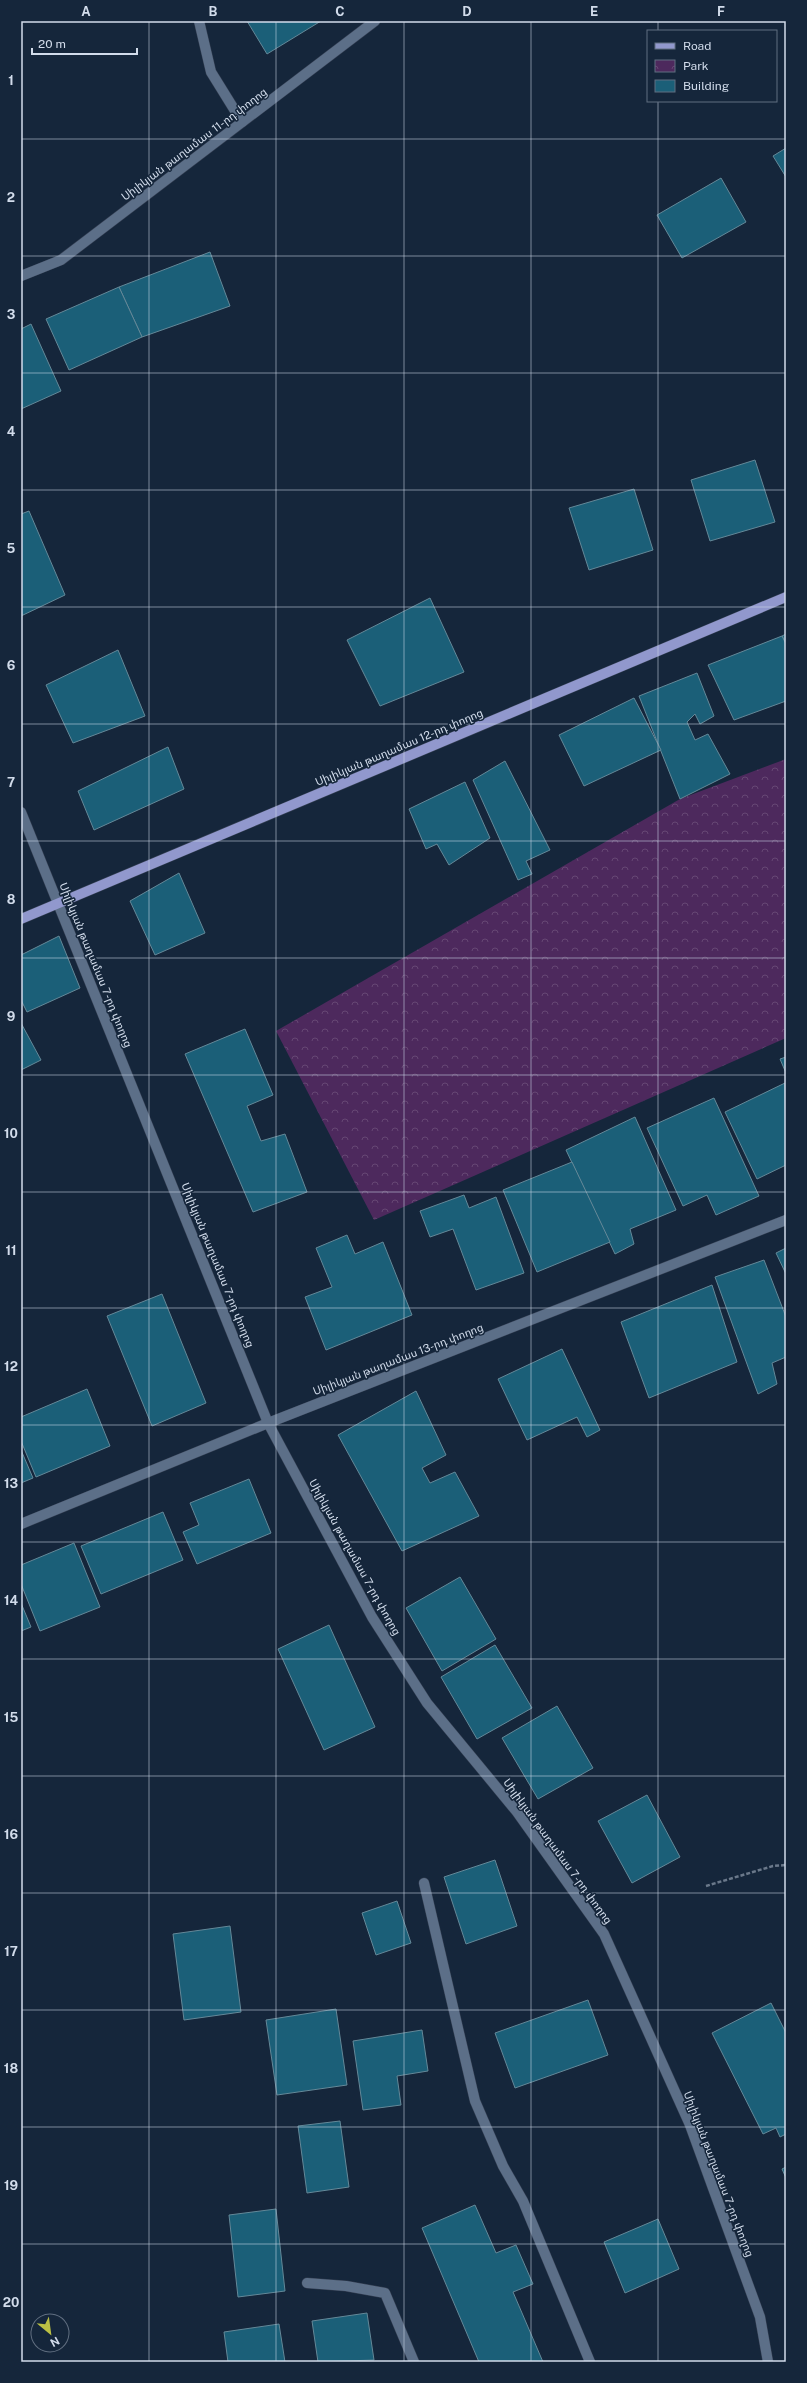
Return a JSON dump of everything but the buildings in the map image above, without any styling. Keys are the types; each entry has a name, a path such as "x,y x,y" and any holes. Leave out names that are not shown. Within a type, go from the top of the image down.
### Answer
{"main road":[{"name":"Սիլիկյան թաղամաս 12-րդ փողոց","path":"21,919 786,597"}],"street":[{"path":"199,21 211,72 242,122"},
{"name":"Սիլիկյան թաղամաս 11-րդ փողոց","path":"21,276 61,260 375,21"},
{"name":"Սիլիկյան թաղամաս 7-րդ փողոց","path":"21,812 268,1423 372,1617 427,1703 517,1812 604,1934 690,2125 760,2318 768,2362"},
{"name":"Սիլիկյան թաղամաս 13-րդ փողոց","path":"21,1524 268,1423 786,1220"},
{"path":"424,1882 475,2101 503,2166 523,2200 590,2362"},
{"path":"307,2283 346,2286 385,2293 414,2362"}],"path":[{"path":"706,1886 773,1866 786,1865"}],"green space":[{"path":"786,759 786,1038 374,1220 276,1031 680,799"}]}
